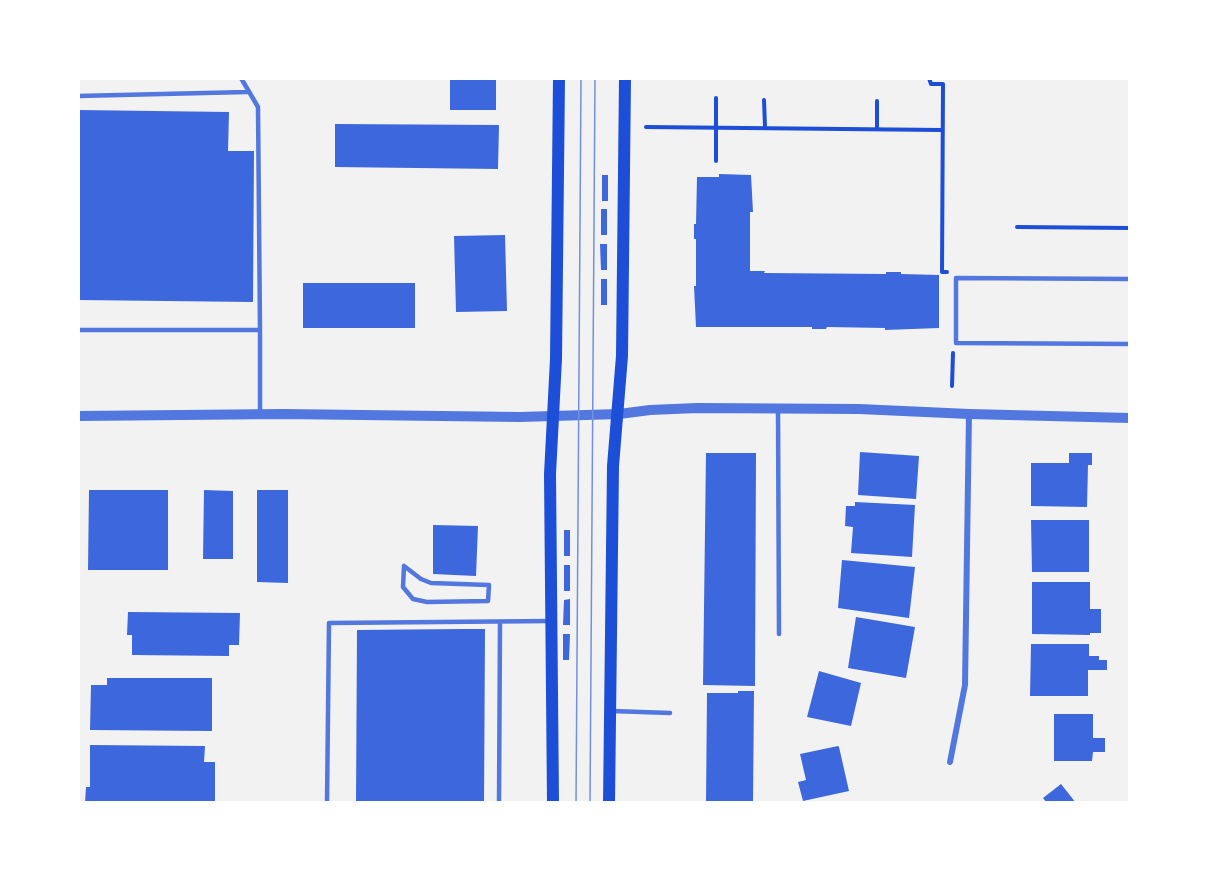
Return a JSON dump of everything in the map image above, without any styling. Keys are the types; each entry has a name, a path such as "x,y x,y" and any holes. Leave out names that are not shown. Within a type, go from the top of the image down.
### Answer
{"main road":[{"path":"553,803 550,474 556,359 559,78"},
{"path":"609,803 613,466 622,356 625,78"}],"street":[{"path":"78,416 260,414 554,416 697,408 859,409 1130,418"},
{"path":"950,762 964,685 969,414"}],"lane":[{"path":"241,78 247,92 258,107 260,414"},
{"path":"78,96 247,92"},
{"path":"1130,279 956,278 956,343 1130,344"},
{"path":"78,330 260,330"},
{"path":"778,409 780,634"},
{"path":"404,566 421,579 431,583 489,585 488,601 428,602 413,599 404,587 404,566"},
{"path":"327,803 329,623 551,621"},
{"path":"499,803 500,623"},
{"path":"609,711 670,713"}],"path":[{"path":"929,78 932,84 943,84 942,272 952,272 956,278"},
{"path":"716,98 716,161"},
{"path":"764,100 765,127"},
{"path":"877,101 877,129"},
{"path":"646,126 942,130"},
{"path":"1017,227 1130,228"},
{"path":"952,386 956,343"}],"building":[{"path":"450,78 496,78 496,110 450,110"},
{"path":"78,110 229,112 228,151 254,151 253,302 78,300"},
{"path":"335,124 499,125 498,169 335,167"},
{"path":"719,174 751,175 753,212 750,212 750,271 886,274 886,272 901,272 901,274 939,275 939,328 885,330 885,328 827,327 826,329 812,329 812,327 696,327 694,224 696,224 697,177 719,177"},
{"path":"602,175 608,175 608,201 602,201"},
{"path":"601,209 607,209 607,235 601,235"},
{"path":"505,235 507,311 456,312 454,236"},
{"path":"600,244 607,244 607,270 601,270"},
{"path":"601,279 607,279 607,305 601,305"},
{"path":"303,283 415,283 415,328 303,328"},
{"path":"860,452 919,456 916,499 858,495"},
{"path":"706,453 756,453 755,686 703,685"},
{"path":"1069,453 1092,453 1092,465 1088,465 1087,507 1031,506 1031,463 1069,463"},
{"path":"89,490 168,490 168,570 88,570"},
{"path":"204,490 233,491 233,559 203,559"},
{"path":"257,490 288,490 288,583 257,582"},
{"path":"855,502 915,505 912,557 851,553 853,527 845,526 846,506 855,506"},
{"path":"1031,520 1089,520 1089,572 1032,572"},
{"path":"433,525 478,526 476,576 433,574"},
{"path":"564,530 570,530 570,556 564,556"},
{"path":"842,560 915,567 909,618 838,608"},
{"path":"564,565 570,565 570,591 564,591"},
{"path":"1032,582 1090,582 1090,609 1101,609 1101,633 1090,633 1090,635 1032,634"},
{"path":"570,599 570,625 563,625 564,600"},
{"path":"128,612 240,613 239,645 229,645 229,656 132,655 132,635 127,635"},
{"path":"856,617 915,627 906,678 848,668"},
{"path":"485,629 484,803 356,803 357,630"},
{"path":"563,634 570,634 569,660 563,660"},
{"path":"1031,644 1089,644 1089,656 1099,656 1099,660 1107,660 1107,670 1088,670 1088,696 1030,696"},
{"path":"819,671 861,683 851,726 807,717"},
{"path":"107,678 212,678 212,731 90,730 91,685 107,685"},
{"path":"738,691 754,691 753,803 706,803 707,693 738,693"},
{"path":"1054,714 1093,714 1093,738 1105,738 1105,752 1093,752 1092,761 1054,761"},
{"path":"90,745 205,746 204,762 215,762 215,803 85,803 86,787 90,787"},
{"path":"838,746 849,791 803,801 798,782 806,780 800,754"},
{"path":"1061,784 1076,803 1047,803 1043,798"}],"tram line":[{"path":"576,803 581,78"},
{"path":"590,803 595,78"}]}
